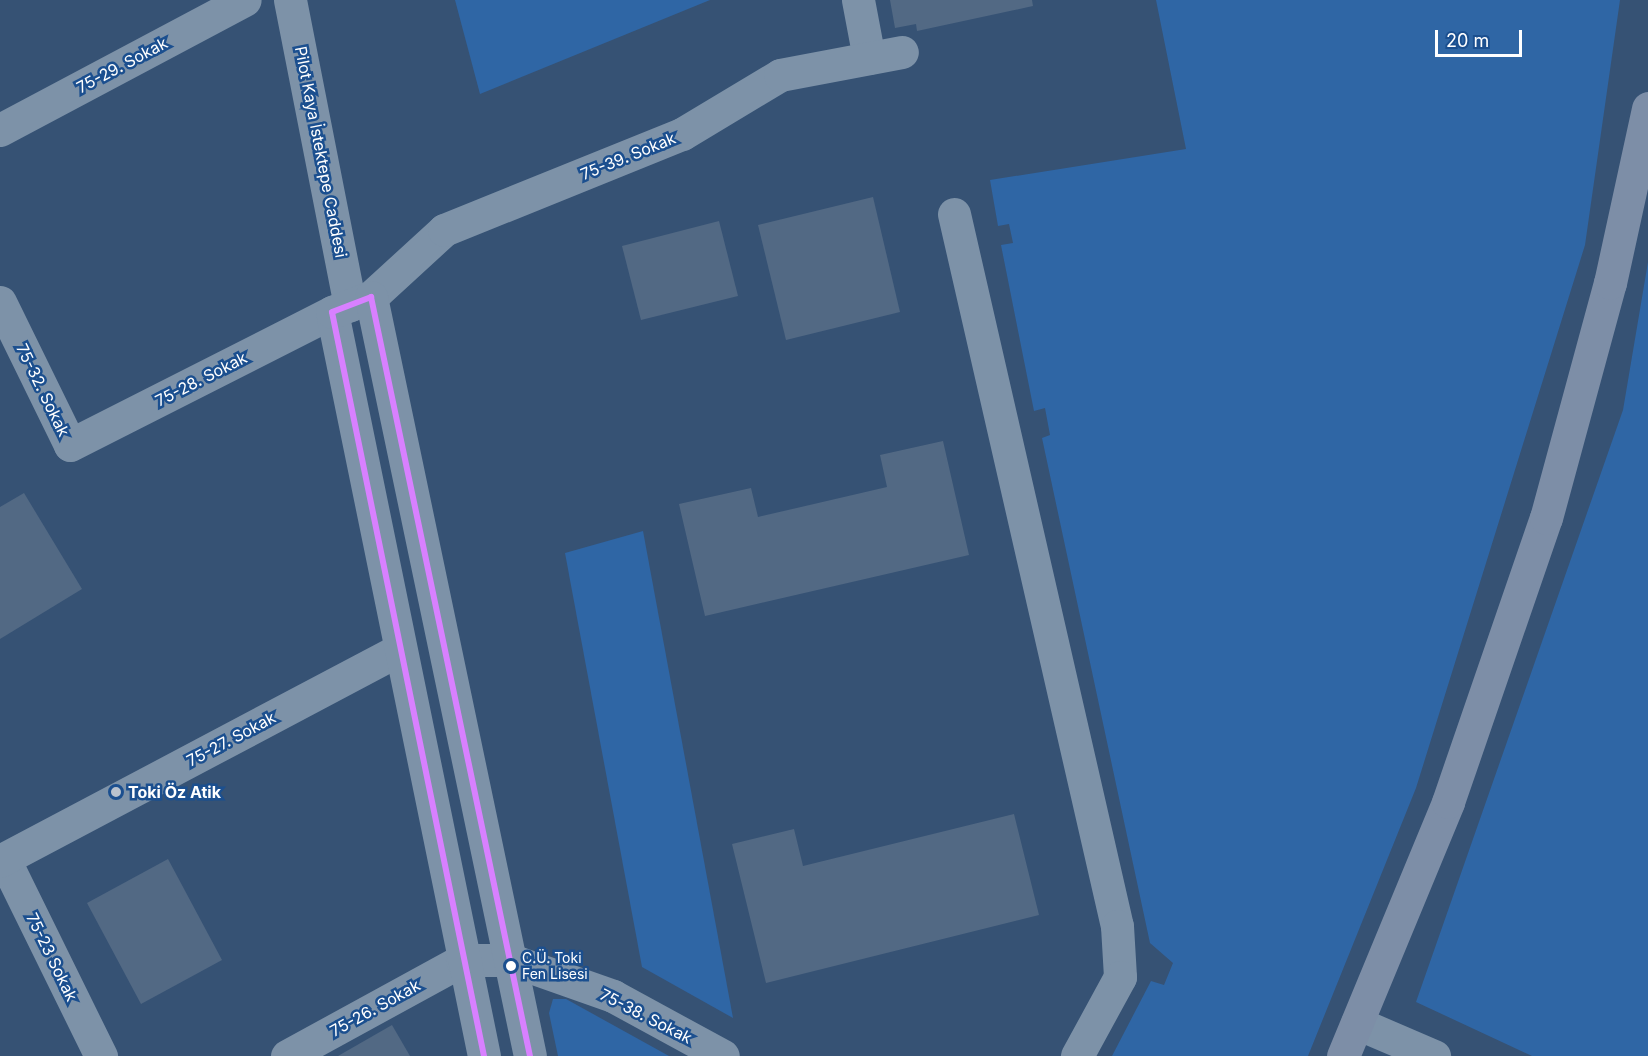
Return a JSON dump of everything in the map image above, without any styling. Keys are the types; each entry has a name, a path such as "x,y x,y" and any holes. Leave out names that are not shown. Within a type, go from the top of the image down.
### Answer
{"main road":[{"path":"1343,1056 1449,802 1546,518 1610,283 1648,108"}],"street":[{"name":"75-29. Sokak","path":"0,130 245,0"},
{"name":"Pilot Kaya İstektepe Caddesi","path":"290,0 351,305 511,960 530,1056"},
{"path":"858,0 869,58"},
{"name":"75-39. Sokak","path":"351,305 444,230 682,134 780,75 902,52"},
{"path":"954,214 1117,926 1120,977 1077,1056"},
{"name":"75-32. Sokak","path":"0,302 70,446"},
{"name":"Pilot Kaya İstektepe Caddesi","path":"351,305 399,650 462,960 484,1056"},
{"name":"75-28. Sokak","path":"70,446 351,305"},
{"name":"75-27. Sokak","path":"2,860 399,650"},
{"name":"75-23 Sokak","path":"2,860 101,1056"},
{"name":"75-38. Sokak","path":"462,960 511,960 613,996 723,1056"},
{"name":"75-26. Sokak","path":"287,1056 462,960"},
{"path":"1357,1023 1434,1056"}],"shaded area":[{"path":"455,0 710,0 480,94"},
{"path":"1156,0 1620,0 1585,245 1416,788 1308,1056 1112,1056 1151,981 1164,985 1173,963 1150,943 1042,438 1050,435 1045,408 1034,411 1001,245 1013,243 1009,224 998,226 990,180 1186,149"},
{"path":"1648,262 1648,1056 1532,1056 1416,1002 1623,410"},
{"path":"643,531 733,1018 642,967 565,553"},
{"path":"553,999 566,999 669,1056 558,1056 549,1013"}],"building":[{"path":"890,0 1032,0 1033,6 917,31 916,24 895,28"},
{"path":"873,197 900,312 786,340 758,225"},
{"path":"719,221 738,296 641,320 622,246"},
{"path":"943,441 969,555 705,616 679,504 751,488 758,517 887,487 880,455"},
{"path":"24,493 82,589 0,639 0,507"},
{"path":"1014,814 1039,915 766,983 732,844 794,829 803,866"},
{"path":"168,859 222,960 141,1004 87,903"},
{"path":"392,1025 410,1056 338,1056"}],"transit line":[{"path":"484,1056 332,312 371,297 530,1056"}],"place":[{"name":"Toki Öz Atik","path":"116,792"},
{"name":"C.Ü. Toki Fen Lisesi","path":"511,966"}]}
